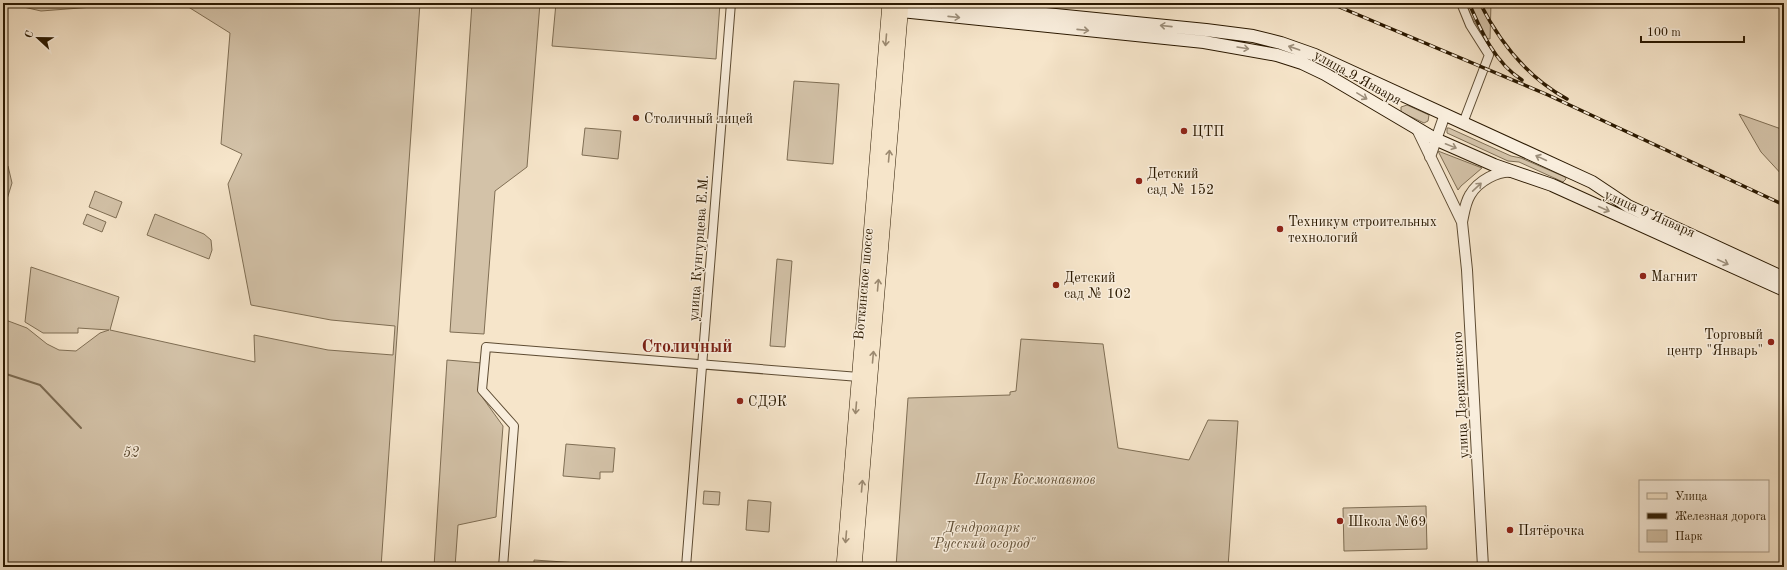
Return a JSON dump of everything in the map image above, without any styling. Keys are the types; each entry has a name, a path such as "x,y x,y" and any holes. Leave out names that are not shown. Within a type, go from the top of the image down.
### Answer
{"main road":[{"name":"улица 9 Января","path":"935,3 1185,27 1253,36 1281,43 1315,55 1592,182 1628,206 1784,278"},
{"name":"улица 9 Января","path":"894,5 1256,50 1302,63 1330,77 1435,139 1494,165 1569,193 1784,290"},
{"name":"Воткинское шоссе","path":"843,567 858,378 894,5"},
{"name":"Воткинское шоссе","path":"856,567 894,5"},
{"path":"1183,40 1185,27"},
{"path":"1569,193 1576,175"}],"street":[{"name":"улица Кунгурцева Е.М.","path":"686,567 731,3"},
{"path":"1461,3 1470,25 1489,55 1463,123"},
{"path":"1430,157 1435,139 1445,114"},
{"name":"улица Дзержинского","path":"1416,128 1462,222 1468,278 1483,567"},
{"name":"улица Дзержинского","path":"1462,222 1467,203 1475,188 1496,174 1508,171 1518,173"},
{"path":"503,567 514,426 482,390 486,347 858,378"}],"green space":[{"path":"6,3 112,3 106,6 41,11"},
{"name":"52","path":"182,3 420,3 381,567 3,567 3,319 27,328 47,344 59,350 76,351 100,333 109,330 78,328 78,333 43,333 25,322 31,267 119,297 110,330 255,362 254,335 328,350 393,355 395,326 331,320 251,305 228,184 242,154 221,144 230,33"},
{"path":"472,3 540,3 527,167 495,191 484,334 450,332"},
{"path":"556,3 720,3 716,59 552,46"},
{"path":"1466,3 1491,3 1490,39 1484,38 1469,12"},
{"path":"794,81 839,84 833,164 787,160"},
{"path":"1407,105 1429,115 1428,121 1424,123 1401,112 1401,107"},
{"path":"1739,114 1784,130 1784,177 1761,152"},
{"path":"585,128 621,131 618,159 582,155"},
{"path":"1447,128 1511,156 1521,158 1565,177 1566,179 1563,182 1519,162 1508,161 1447,133"},
{"path":"1438,151 1482,168 1458,190"},
{"path":"3,165 8,166 12,183 3,212"},
{"path":"95,191 122,202 116,218 89,207"},
{"path":"87,214 106,222 102,232 83,224"},
{"path":"155,214 204,234 211,240 212,250 209,259 147,235"},
{"path":"777,259 792,261 785,347 770,346"},
{"name":"Парк Космонавтов","path":"1021,339 1103,344 1118,448 1189,460 1208,420 1238,421 1228,567 896,567 908,398 1010,395 1010,392 1016,391"},
{"path":"447,360 482,363 480,394 503,426 496,517 458,525 455,567 434,567"},
{"path":"566,444 615,448 613,472 600,472 600,479 563,476"},
{"path":"704,491 720,492 719,505 703,504"},
{"path":"748,500 771,502 769,532 746,530"},
{"path":"1426,506 1427,549 1344,551 1343,508"},
{"path":"534,560 579,563 578,567 534,567"}],"waterway":[{"path":"3,373 40,385 81,428"}],"railway":[{"path":"1330,3 1548,95 1784,205"},
{"path":"1469,3 1490,46 1504,65 1522,80"},
{"path":"1480,3 1496,32 1516,58 1539,80 1567,99"}],"place":[{"name":"Столичный лицей","path":"636,118"},
{"name":"ЦТП","path":"1184,131"},
{"name":"Детский сад № 152","path":"1139,181"},
{"name":"Техникум строительных технологий","path":"1280,229"},
{"name":"Магнит","path":"1643,276"},
{"name":"Детский сад № 102","path":"1056,285"},
{"name":"Торговый центр \"Январь\"","path":"1771,342"},
{"name":"СДЭК","path":"740,401"},
{"name":"Школа №69","path":"1340,521"},
{"name":"Пятёрочка","path":"1510,530"}],"district":[{"name":"Столичный","path":"687,346"}],"park label":[{"name":"Дендропарк \"Русский огород\"","path":"982,536"}]}
